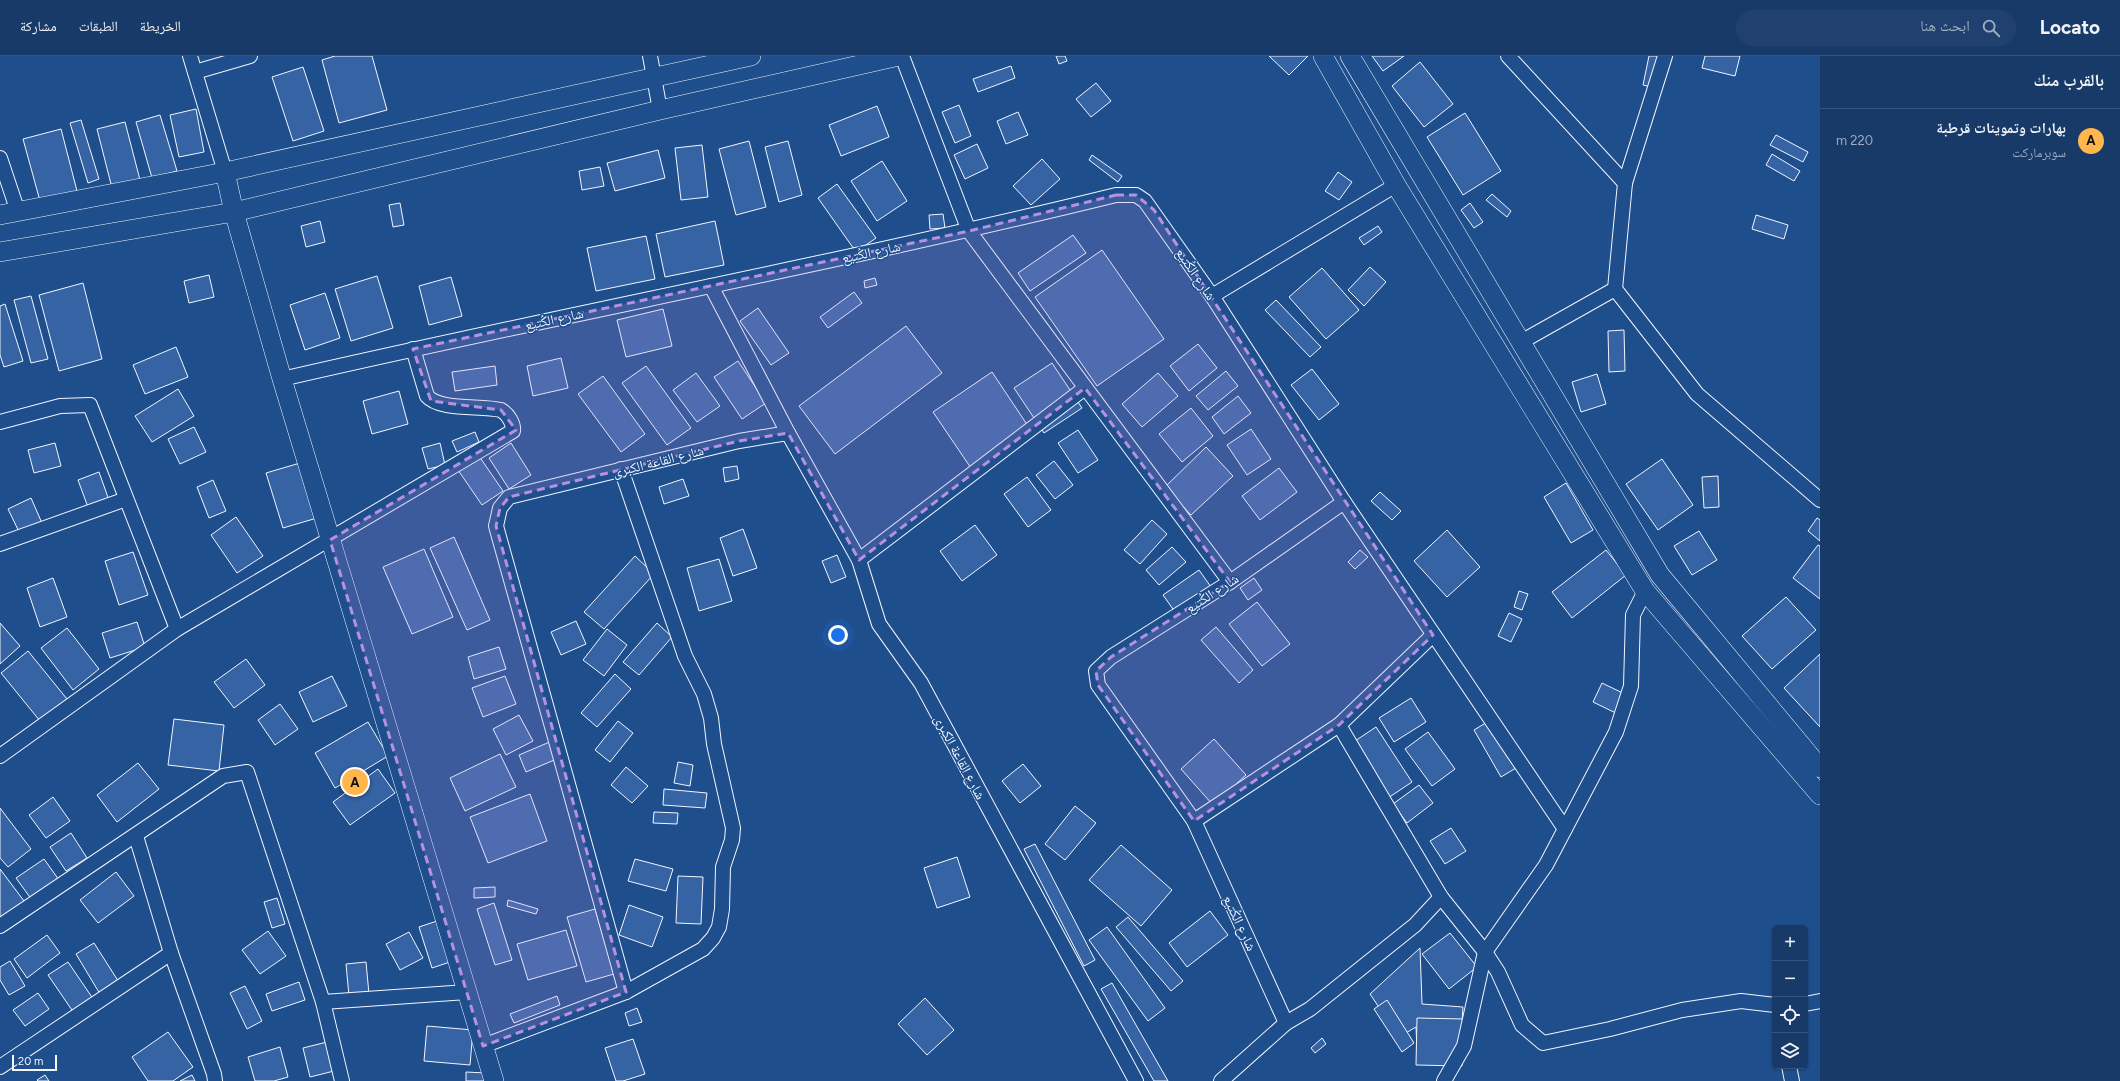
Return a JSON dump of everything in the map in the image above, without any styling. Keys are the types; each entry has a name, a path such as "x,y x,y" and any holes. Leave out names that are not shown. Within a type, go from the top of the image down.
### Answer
{"main road":[{"path":"9,213 225,172 750,56"},
{"path":"0,252 234,212 660,110 901,56"},
{"path":"1323,56 1396,185 1646,591 1820,796"},
{"path":"1350,56 1660,575 1820,768"},
{"path":"225,172 234,212 282,379 494,1081"}],"street":[{"path":"190,56 225,172"},
{"path":"195,72 250,56"},
{"path":"650,56 660,110"},
{"path":"901,56 970,231 1230,582"},
{"path":"1508,56 1625,183"},
{"path":"1666,56 1625,183 1615,289 1697,394 1820,500"},
{"path":"0,158 9,213"},
{"path":"1212,296 1396,185"},
{"name":"شارع الكُتيع","path":"282,379 413,349 970,231 1116,195 1136,195 1154,210 1212,296 1344,502 1230,582 1111,657 1096,671 1098,685 1194,821 1286,1023"},
{"name":"شارع القاعة الكبرى","path":"711,286 788,433 859,560 879,624 921,684 1136,1081"},
{"path":"1521,342 1615,289"},
{"path":"0,756 177,629 513,431 513,425 501,410 442,404 431,401 427,396 413,349"},
{"path":"859,560 1085,388"},
{"path":"0,422 60,406 90,405 177,629"},
{"name":"شارع القاعة الكبرى","path":"626,992 496,526 500,508 509,497 739,441 788,433"},
{"path":"483,1046 626,992 703,949 713,938 719,926 722,909 723,867 732,840 732,828 714,744 711,718 704,694 685,656 622,470"},
{"path":"0,544 126,499"},
{"path":"1344,502 1565,829"},
{"path":"1444,1081 1464,1046 1485,952 1546,865 1616,732 1631,686 1633,615 1646,591"},
{"path":"1194,821 1338,725 1433,635"},
{"path":"1338,725 1441,897 1485,952 1498,972 1522,1025 1543,1043 1610,1029 1682,1010 1741,1001 1772,1005"},
{"path":"0,926 136,836 223,776 247,772 323,1002 342,1081"},
{"path":"136,836 171,953 214,1074 215,1081"},
{"path":"1221,1081 1286,1023 1310,1009 1415,924 1441,897"},
{"path":"0,1067 171,953"},
{"path":"323,1002 467,992"},
{"path":"1808,1003 1820,1001"},
{"path":"1790,1069 1792,1081"}],"highlighted area":[{"path":"1116,195 1136,195 1154,210 1212,296 1433,635 1339,725 1194,821 1098,685 1096,671 1111,657 1230,582 1085,388 859,560 788,433 739,441 509,497 500,508 496,526 626,992 483,1046 330,540 516,430 501,410 431,401 413,349 969,231"}],"building":[{"path":"335,56 372,56 387,110 339,123 322,60"},
{"path":"1056,56 1065,56 1067,61 1059,64"},
{"path":"1269,56 1308,56 1289,75"},
{"path":"1372,56 1404,56 1383,71"},
{"path":"1649,56 1663,56 1655,88 1643,85"},
{"path":"1705,56 1740,56 1735,76 1702,68"},
{"path":"1420,62 1453,104 1424,127 1392,86"},
{"path":"1011,66 1015,78 978,92 973,79"},
{"path":"303,67 324,131 293,141 272,77"},
{"path":"1096,83 1111,101 1091,117 1076,99"},
{"path":"959,105 971,136 955,143 942,112"},
{"path":"877,106 889,137 841,156 829,125"},
{"path":"196,109 204,152 179,157 170,115"},
{"path":"1018,112 1028,135 1006,144 997,121"},
{"path":"1465,113 1501,171 1463,195 1427,137"},
{"path":"160,115 177,171 152,178 136,122"},
{"path":"81,120 99,179 88,183 70,123"},
{"path":"125,122 140,180 112,188 97,129"},
{"path":"61,129 77,191 40,201 23,139"},
{"path":"1776,135 1808,152 1803,162 1770,145"},
{"path":"749,141 766,207 736,215 719,149"},
{"path":"788,141 802,195 779,202 765,147"},
{"path":"977,144 988,168 965,179 954,155"},
{"path":"702,145 708,197 681,200 675,148"},
{"path":"658,150 665,178 615,191 607,163"},
{"path":"1772,154 1800,171 1794,181 1766,165"},
{"path":"1092,155 1122,176 1118,182 1089,160"},
{"path":"1042,159 1060,179 1031,205 1013,186"},
{"path":"882,161 907,201 877,221 851,181"},
{"path":"600,167 604,186 582,190 579,171"},
{"path":"1338,172 1352,182 1339,200 1325,191"},
{"path":"837,184 876,238 856,252 818,198"},
{"path":"1492,194 1511,211 1507,217 1486,200"},
{"path":"400,203 404,225 393,227 389,205"},
{"path":"1470,203 1483,222 1474,228 1461,210"},
{"path":"943,214 945,228 930,229 929,215"},
{"path":"1756,215 1788,225 1784,239 1752,229"},
{"path":"320,221 325,242 306,247 301,226"},
{"path":"715,221 724,265 665,277 656,234"},
{"path":"1378,226 1382,232 1364,245 1359,238"},
{"path":"1073,235 1086,253 1030,291 1018,273"},
{"path":"646,236 655,279 596,291 587,248"},
{"path":"1102,250 1164,339 1097,386 1035,297"},
{"path":"1370,267 1386,282 1364,306 1348,290"},
{"path":"1322,268 1359,310 1326,339 1289,297"},
{"path":"209,275 214,297 189,303 184,281"},
{"path":"377,276 393,328 351,341 335,289"},
{"path":"451,277 462,316 429,325 419,286"},
{"path":"875,278 877,285 865,288 864,281"},
{"path":"83,283 102,359 59,371 39,295"},
{"path":"854,292 862,303 828,328 820,317"},
{"path":"325,293 340,338 305,350 290,305"},
{"path":"31,296 48,359 31,363 14,300"},
{"path":"1276,300 1321,347 1310,357 1265,310"},
{"path":"5,304 23,361 4,367 0,355 0,306"},
{"path":"758,308 789,353 771,365 740,321"},
{"path":"663,309 672,346 626,357 617,320"},
{"path":"906,326 942,373 835,454 799,406"},
{"path":"1624,330 1625,371 1609,372 1608,331"},
{"path":"1198,344 1217,368 1189,391 1170,366"},
{"path":"176,347 188,377 145,394 133,365"},
{"path":"561,358 568,388 533,396 527,366"},
{"path":"738,361 766,403 742,419 714,377"},
{"path":"1052,363 1082,408 1044,433 1014,388"},
{"path":"495,366 497,385 455,391 452,372"},
{"path":"646,366 691,428 667,445 622,383"},
{"path":"1312,369 1339,404 1319,420 1291,385"},
{"path":"1226,371 1238,386 1208,410 1196,396"},
{"path":"992,372 1034,435 975,474 933,412"},
{"path":"696,373 720,406 697,422 673,390"},
{"path":"1158,373 1178,396 1142,427 1122,404"},
{"path":"1597,374 1606,404 1581,412 1572,382"},
{"path":"603,376 645,434 621,452 578,394"},
{"path":"178,389 194,416 152,442 135,416"},
{"path":"399,391 408,424 372,434 363,401"},
{"path":"1238,396 1251,413 1224,434 1212,417"},
{"path":"1191,408 1213,436 1182,462 1159,434"},
{"path":"194,427 206,452 180,464 168,439"},
{"path":"1251,429 1271,459 1247,475 1227,445"},
{"path":"1078,430 1098,460 1078,473 1058,443"},
{"path":"475,432 479,442 457,452 452,441"},
{"path":"55,443 61,466 34,473 28,450"},
{"path":"440,443 445,465 428,469 422,448"},
{"path":"511,443 531,475 509,489 489,458"},
{"path":"1206,447 1233,476 1191,515 1165,487"},
{"path":"479,456 503,491 482,505 458,470"},
{"path":"1662,459 1693,505 1658,530 1626,484"},
{"path":"1054,461 1073,485 1055,499 1036,475"},
{"path":"300,463 317,518 283,528 266,473"},
{"path":"737,466 739,479 725,482 723,468"},
{"path":"1279,468 1297,492 1260,520 1242,496"},
{"path":"99,472 110,503 89,510 78,480"},
{"path":"1718,476 1719,507 1704,508 1702,477"},
{"path":"1027,477 1051,510 1028,527 1004,494"},
{"path":"683,479 689,496 664,504 659,487"},
{"path":"213,480 226,511 209,518 197,487"},
{"path":"1566,483 1593,530 1571,543 1544,497"},
{"path":"1380,492 1401,511 1392,520 1371,501"},
{"path":"31,498 45,530 23,540 8,509"},
{"path":"236,517 263,556 237,573 211,535"},
{"path":"1817,518 1820,520 1820,541 1808,531"},
{"path":"1152,520 1167,534 1140,564 1124,550"},
{"path":"975,525 997,555 962,581 940,551"},
{"path":"743,529 757,568 733,576 720,538"},
{"path":"1447,530 1480,567 1447,597 1414,561"},
{"path":"1699,531 1717,560 1692,575 1674,546"},
{"path":"454,537 490,620 467,630 430,548"},
{"path":"1818,545 1820,546 1820,599 1793,578"},
{"path":"1172,547 1186,562 1159,585 1146,570"},
{"path":"424,549 453,617 412,634 383,567"},
{"path":"1360,550 1368,557 1355,569 1348,562"},
{"path":"1606,550 1626,575 1572,618 1552,592"},
{"path":"133,552 148,595 119,605 105,561"},
{"path":"837,555 846,577 831,583 822,561"},
{"path":"635,556 654,574 604,629 584,612"},
{"path":"719,559 732,601 699,611 687,568"},
{"path":"1199,570 1211,587 1175,612 1163,595"},
{"path":"53,578 67,617 40,627 27,588"},
{"path":"1254,578 1262,590 1248,600 1240,588"},
{"path":"1519,591 1528,594 1522,610 1514,607"},
{"path":"1786,597 1816,630 1772,669 1742,636"},
{"path":"1257,602 1290,644 1262,666 1229,624"},
{"path":"1509,613 1522,619 1511,642 1498,636"},
{"path":"576,621 586,644 561,655 551,632"},
{"path":"137,622 145,647 110,658 102,633"},
{"path":"0,623 20,646 0,664"},
{"path":"657,623 672,637 639,675 623,662"},
{"path":"1216,627 1253,670 1239,683 1201,640"},
{"path":"67,628 99,669 73,690 41,648"},
{"path":"607,629 627,645 604,676 583,660"},
{"path":"499,647 506,669 474,679 468,657"},
{"path":"28,651 67,699 40,721 1,673"},
{"path":"1820,654 1820,727 1784,688"},
{"path":"246,659 265,685 234,708 214,682"},
{"path":"615,674 631,689 597,727 581,713"},
{"path":"332,676 347,706 313,722 299,692"},
{"path":"505,676 516,704 483,717 472,688"},
{"path":"1602,683 1631,697 1622,716 1593,702"},
{"path":"1411,698 1426,722 1394,742 1379,718"},
{"path":"280,704 298,729 275,745 258,720"},
{"path":"519,715 533,741 506,755 493,729"},
{"path":"174,719 224,725 219,771 168,765"},
{"path":"618,721 633,733 610,762 595,750"},
{"path":"1489,721 1516,768 1501,777 1474,730"},
{"path":"368,722 388,756 335,788 315,753"},
{"path":"1376,727 1412,782 1388,798 1352,743"},
{"path":"1428,732 1455,769 1432,786 1405,749"},
{"path":"1214,739 1246,775 1213,805 1181,769"},
{"path":"552,741 559,758 526,772 519,755"},
{"path":"500,754 516,787 465,811 450,778"},
{"path":"678,762 693,765 690,786 674,783"},
{"path":"138,763 159,789 117,822 97,795"},
{"path":"1023,764 1041,786 1020,803 1002,781"},
{"path":"626,767 648,786 632,803 611,785"},
{"path":"378,769 395,793 350,825 333,802"},
{"path":"1419,785 1433,803 1407,823 1393,804"},
{"path":"664,789 707,793 705,808 663,805"},
{"path":"530,794 547,841 488,863 470,817"},
{"path":"53,797 70,821 46,838 29,815"},
{"path":"1075,806 1096,823 1065,860 1045,844"},
{"path":"0,808 31,849 8,867 0,858"},
{"path":"654,812 678,813 677,824 653,823"},
{"path":"1451,828 1466,851 1445,864 1430,841"},
{"path":"71,833 87,858 66,871 50,847"},
{"path":"1035,844 1095,960 1084,966 1024,849"},
{"path":"1121,845 1172,890 1141,926 1089,880"},
{"path":"957,857 970,897 937,908 924,868"},
{"path":"44,859 59,880 32,900 16,878"},
{"path":"635,859 673,869 666,891 628,881"},
{"path":"0,869 30,909 0,931"},
{"path":"116,872 134,896 98,923 80,900"},
{"path":"678,876 703,877 701,924 676,923"},
{"path":"495,887 495,897 474,898 474,888"},
{"path":"277,898 285,924 272,928 264,902"},
{"path":"508,900 538,909 536,914 507,906"},
{"path":"494,903 512,960 495,965 477,909"},
{"path":"629,905 663,917 652,947 619,935"},
{"path":"595,909 614,974 586,982 567,917"},
{"path":"1210,911 1228,935 1187,967 1169,943"},
{"path":"1128,917 1183,981 1171,991 1116,927"},
{"path":"440,920 453,961 432,968 419,927"},
{"path":"1107,927 1165,1008 1148,1021 1089,940"},
{"path":"566,930 577,966 528,980 517,944"},
{"path":"268,931 286,956 260,974 242,950"},
{"path":"409,932 423,958 400,970 386,944"},
{"path":"1450,933 1477,967 1449,989 1422,954"},
{"path":"47,935 60,953 27,978 14,959"},
{"path":"94,943 122,987 103,999 76,954"},
{"path":"1420,948 1422,1004 1463,1007 1460,1051 1417,1050 1416,1027 1399,1037 1370,994"},
{"path":"10,961 25,986 9,995 0,980 0,967"},
{"path":"68,962 98,1006 78,1019 48,975"},
{"path":"366,962 369,994 349,996 346,964"},
{"path":"299,982 305,1000 272,1011 266,994"},
{"path":"1112,983 1168,1081 1154,1081 1101,989"},
{"path":"245,986 262,1021 247,1029 230,993"},
{"path":"38,993 49,1009 25,1026 13,1010"},
{"path":"557,996 560,1005 514,1023 510,1014"},
{"path":"925,998 954,1030 927,1055 898,1024"},
{"path":"1387,1000 1414,1043 1402,1052 1374,1009"},
{"path":"637,1008 642,1022 629,1026 625,1013"},
{"path":"1417,1018 1463,1019 1462,1066 1416,1065"},
{"path":"427,1026 473,1030 470,1065 424,1061"},
{"path":"168,1032 193,1067 173,1081 148,1081 132,1057"},
{"path":"1322,1038 1326,1044 1315,1053 1311,1048"},
{"path":"633,1039 645,1074 623,1081 616,1081 605,1048"},
{"path":"331,1041 338,1070 310,1077 303,1048"},
{"path":"280,1047 288,1077 274,1081 255,1081 248,1057"},
{"path":"466,1072 486,1073 486,1081 466,1081"},
{"path":"45,1075 49,1081 37,1080"},
{"path":"192,1075 195,1081 180,1081"}],"place":[{"name":"بهارات وتموينات قرطبة","path":"355,782"}]}
